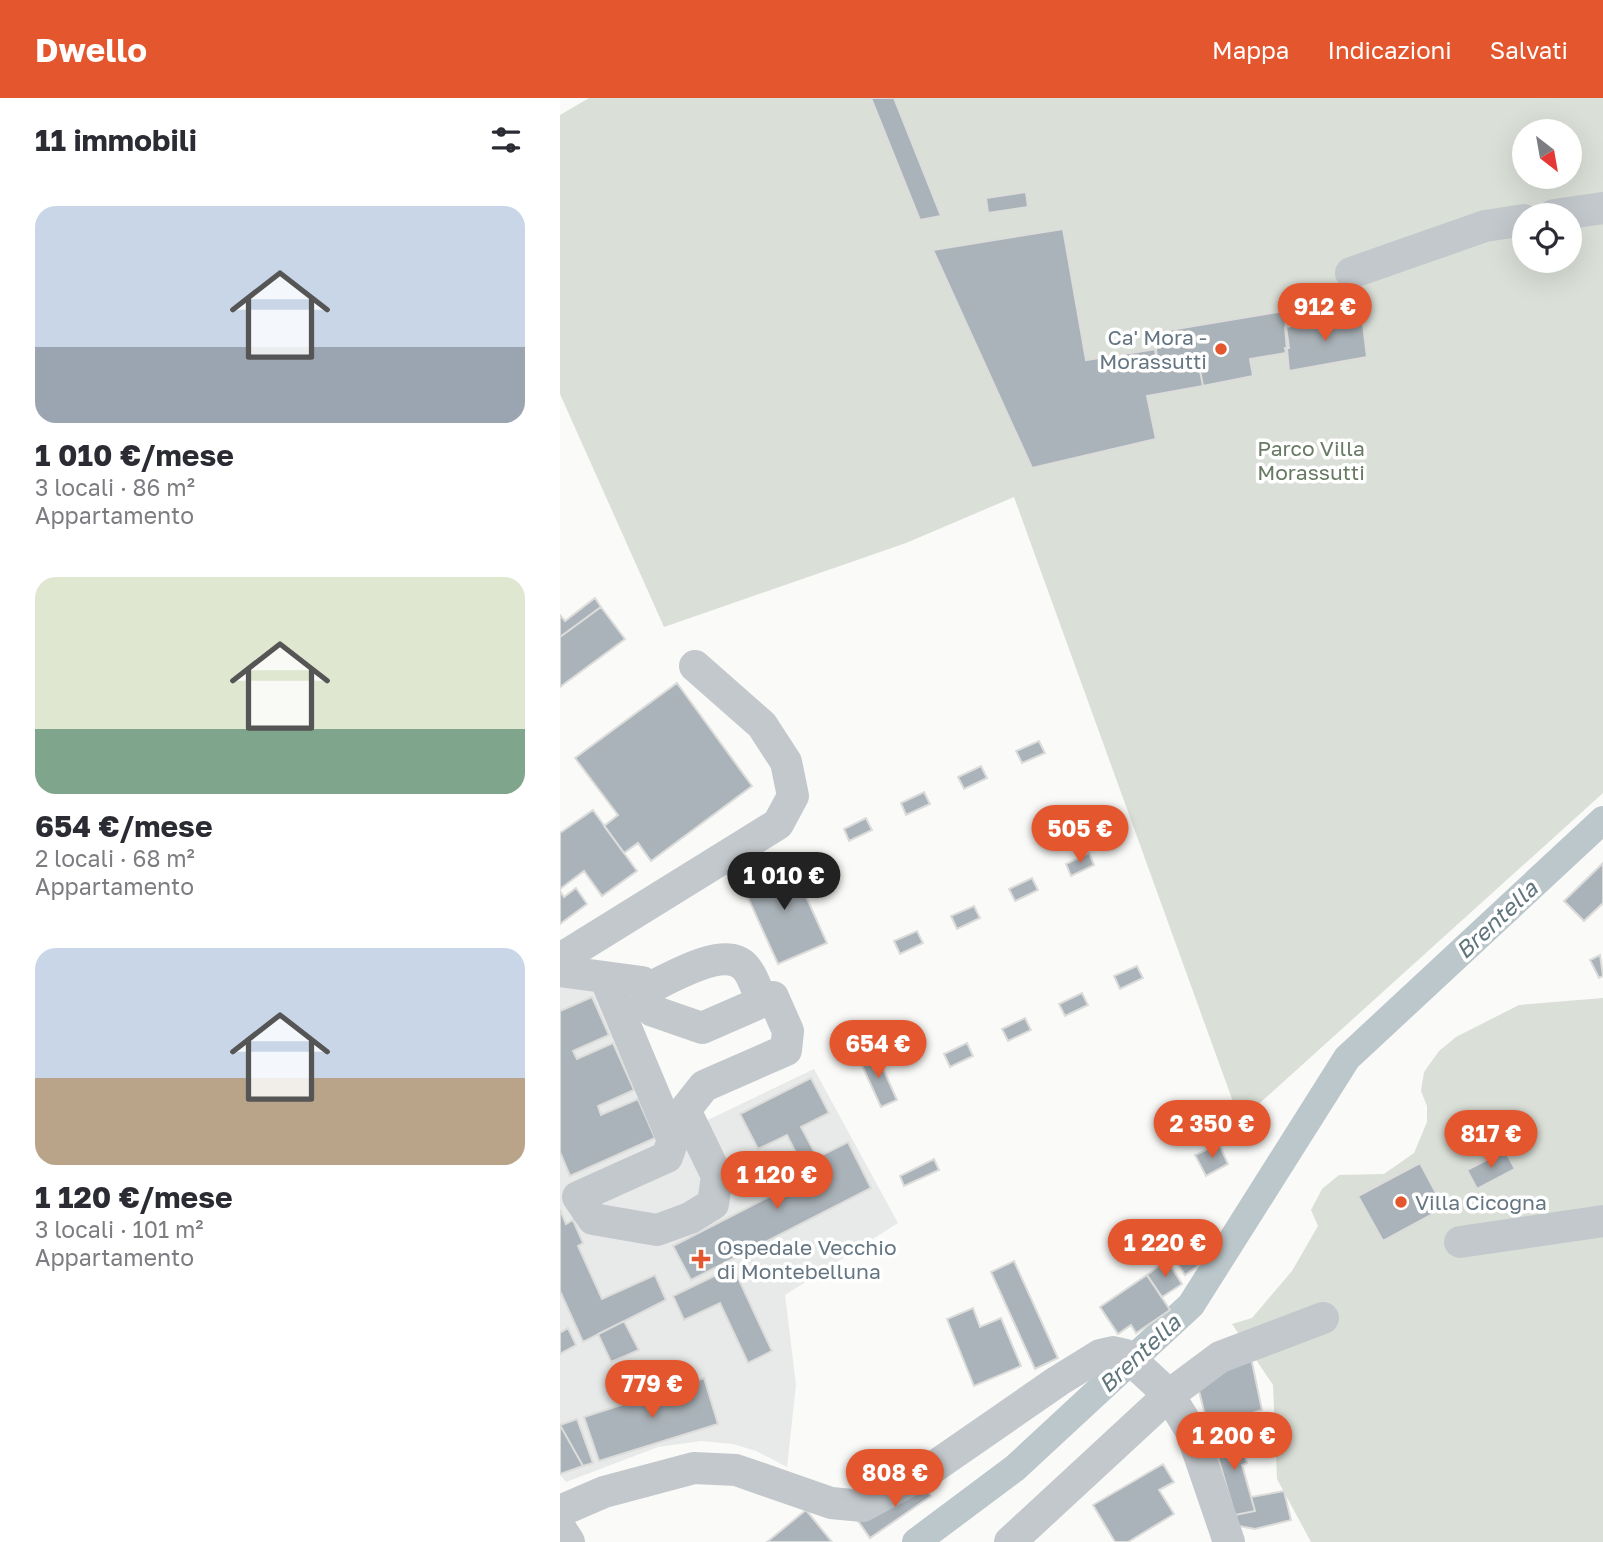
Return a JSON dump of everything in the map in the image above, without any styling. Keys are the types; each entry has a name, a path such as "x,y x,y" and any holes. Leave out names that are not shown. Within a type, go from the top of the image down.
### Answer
{"street":[{"path":"1582,211 1603,208"},
{"path":"1351,273 1485,226 1512,222"},
{"path":"560,959 778,824 793,796 786,762 762,725 695,666"},
{"path":"645,989 719,957 734,958 747,968 762,1001"},
{"path":"560,971 606,980 642,982 653,1011 702,1028 773,997 788,1031 786,1050 704,1086 685,1110 680,1126 606,980"},
{"path":"1460,1241 1603,1220"},
{"path":"1010,1542 1169,1395 1220,1357 1323,1318"},
{"path":"563,1531 604,1492 694,1468 736,1470 831,1503 863,1506 928,1471 1100,1355 1113,1352 1126,1355 1169,1395 1191,1431 1229,1542"}],"shaded area":[{"name":"Ospedale Vecchio di Montebelluna","path":"560,983 631,998 685,1131 814,1069 898,1223 785,1295 796,1385 787,1467 756,1451 733,1444 701,1441 658,1447 566,1482 560,1475"}],"green space":[{"name":"Parco Villa Morassutti","path":"589,98 1603,98 1603,793 1240,1121 1014,497 906,543 664,627 560,394 560,115"},
{"path":"1603,998 1603,1542 1311,1542 1277,1479 1273,1385 1232,1324 1252,1318 1292,1271 1318,1226 1311,1210 1322,1189 1339,1175 1384,1174 1414,1153 1427,1122 1427,1106 1421,1091 1424,1072 1439,1051 1456,1037 1519,1005"}],"building":[{"path":"871,98 894,98 941,216 920,220"},
{"path":"1026,192 1028,207 988,213 986,198"},
{"path":"1063,229 1086,360 1156,349 1158,366 1198,360 1203,386 1147,396 1156,439 1032,468 933,250"},
{"name":"Ca' Mora - Morassutti","path":"1284,311 1289,348 1285,348 1286,353 1250,359 1253,376 1203,386 1198,360 1158,366 1152,333"},
{"path":"1362,316 1367,357 1289,371 1285,327"},
{"path":"595,598 601,607 560,637 560,615 565,621"},
{"path":"601,607 625,639 560,687 560,637"},
{"path":"677,683 752,786 651,861 638,843 624,853 604,826 618,815 575,758"},
{"path":"1039,741 1045,753 1022,763 1016,751"},
{"path":"981,766 987,778 964,789 958,777"},
{"path":"924,792 930,804 906,815 901,803"},
{"path":"593,810 637,871 602,896 584,871 560,889 560,833"},
{"path":"866,818 872,830 849,841 844,829"},
{"path":"1089,853 1094,865 1071,876 1066,864"},
{"path":"789,859 827,943 778,964 740,880"},
{"path":"1603,863 1603,903 1584,921 1564,901"},
{"path":"1032,878 1038,890 1015,901 1009,889"},
{"path":"576,888 587,904 560,924 560,891 564,897"},
{"path":"974,906 980,918 957,929 951,916"},
{"path":"917,931 923,943 900,954 894,941"},
{"path":"1600,955 1603,976 1599,978 1590,960"},
{"path":"1137,966 1143,978 1120,989 1114,976"},
{"path":"1082,993 1088,1005 1065,1016 1059,1004"},
{"path":"592,997 609,1035 573,1051 577,1059 613,1043 634,1090 598,1106 601,1115 638,1099 655,1138 570,1176 560,1152 560,1011"},
{"path":"1025,1018 1031,1030 1008,1041 1002,1029"},
{"path":"967,1043 973,1056 950,1067 944,1054"},
{"path":"876,1053 897,1100 881,1107 860,1061"},
{"path":"811,1078 829,1113 801,1127 817,1157 802,1165 787,1135 758,1149 740,1114"},
{"path":"848,1142 871,1188 691,1280 673,1246 790,1186 784,1174"},
{"path":"1219,1144 1228,1164 1206,1176 1195,1155"},
{"path":"1505,1150 1515,1169 1477,1189 1467,1170"},
{"path":"934,1159 939,1170 904,1186 900,1176"},
{"name":"Villa Cicogna","path":"1420,1163 1444,1208 1383,1241 1358,1196"},
{"path":"560,1210 566,1224 573,1220 583,1243 578,1246 602,1299 655,1275 666,1300 583,1342 560,1291"},
{"path":"1185,1224 1209,1258 1185,1275 1162,1240"},
{"path":"1167,1260 1182,1284 1162,1297 1147,1275"},
{"path":"1014,1261 1058,1358 1035,1369 991,1272"},
{"path":"733,1267 772,1351 748,1363 720,1303 684,1320 673,1296"},
{"path":"1147,1275 1170,1310 1136,1333 1131,1325 1118,1334 1100,1307"},
{"path":"973,1308 980,1327 1001,1318 1021,1366 974,1386 947,1319"},
{"path":"624,1321 639,1350 611,1362 598,1334"},
{"path":"568,1328 576,1345 560,1354 560,1333"},
{"path":"1249,1348 1262,1410 1208,1427 1196,1379"},
{"path":"704,1378 718,1424 599,1461 584,1417"},
{"path":"577,1419 593,1463 583,1466 560,1425"},
{"path":"560,1425 583,1466 560,1474"},
{"path":"1237,1431 1247,1463 1242,1465 1255,1511 1235,1515 1213,1440"},
{"path":"1163,1464 1174,1482 1159,1490 1174,1514 1128,1542 1115,1542 1093,1505"},
{"path":"920,1479 931,1496 870,1538 858,1521"},
{"path":"1284,1491 1291,1520 1255,1529 1239,1526 1235,1515 1255,1511 1251,1497"},
{"path":"806,1510 832,1542 767,1542"}],"waterway":[{"name":"Brentella","path":"916,1542 1015,1468 1191,1305 1347,1058 1603,820"}],"place":[{"name":"Ca' Mora - Morassutti","path":"1221,349"},
{"name":"Villa Cicogna","path":"1401,1202"},
{"name":"Ospedale Vecchio di Montebelluna","path":"701,1259"}]}
